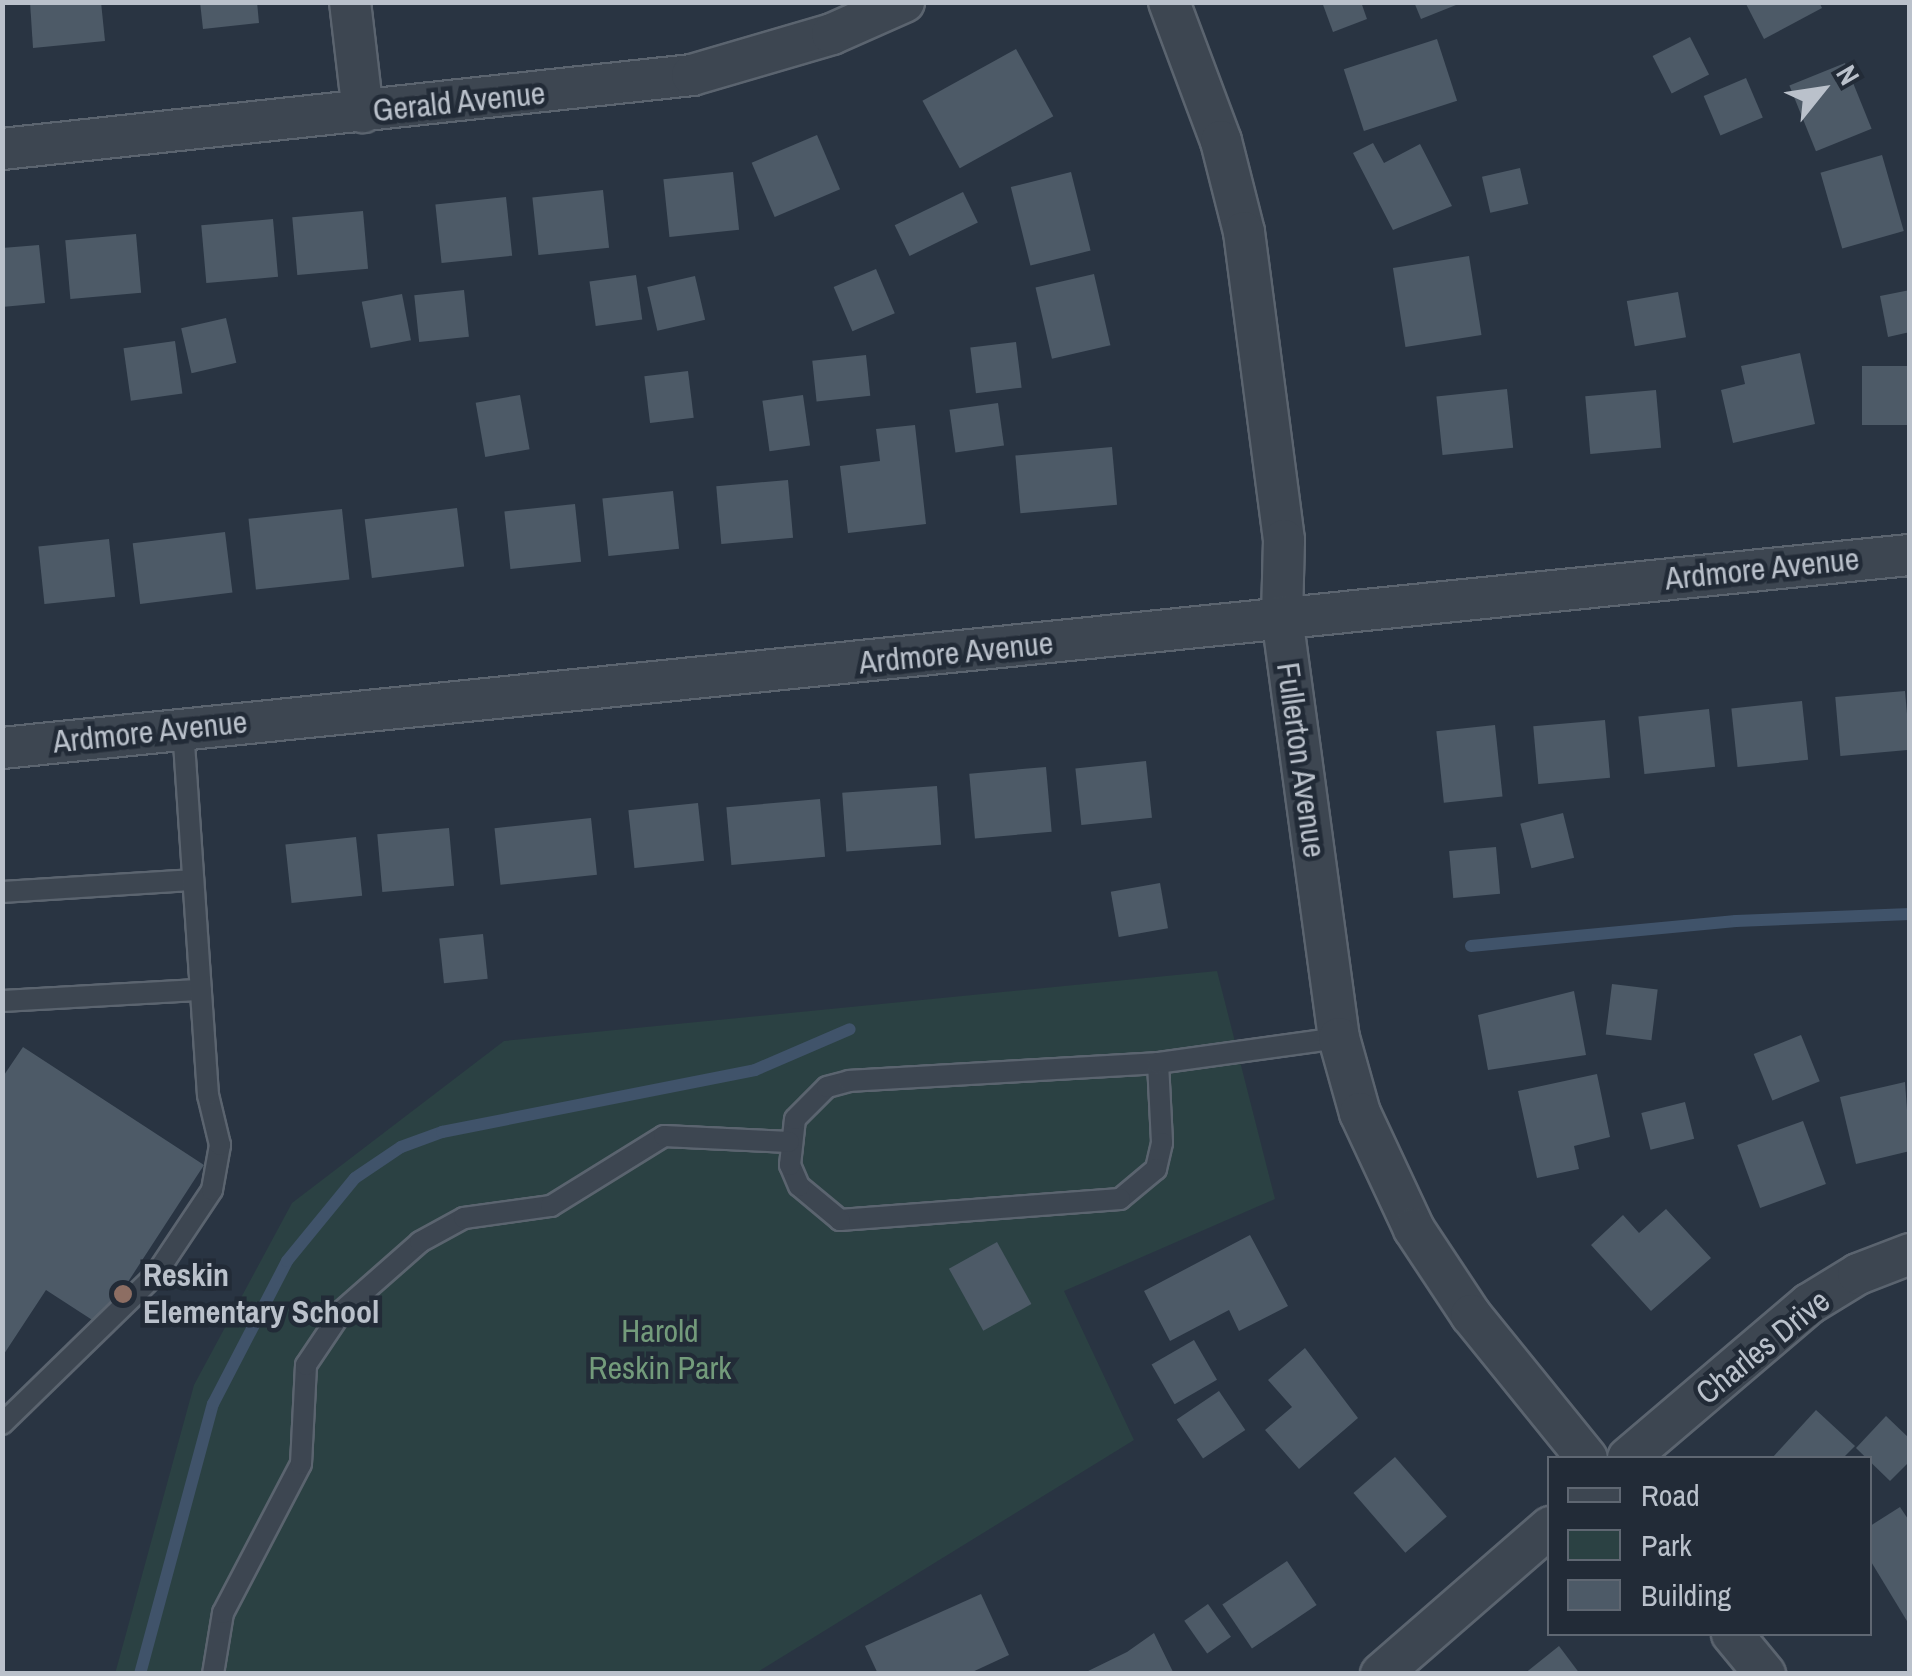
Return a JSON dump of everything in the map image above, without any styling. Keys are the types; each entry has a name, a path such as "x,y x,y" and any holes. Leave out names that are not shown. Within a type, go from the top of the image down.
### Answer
{"street":[{"path":"350,2 363,112"},
{"name":"Gerald Avenue","path":"2,149 692,76 832,34 904,2"},
{"name":"Fullerton Avenue","path":"1170,2 1221,141 1244,232 1284,540 1282,617 1339,1038 1384,1176 1414,1229 1471,1315 1585,1456"},
{"name":"Ardmore Avenue","path":"2,748 1910,555"},
{"name":"Charles Drive","path":"1630,1456 1809,1304 1858,1274 1910,1254"},
{"path":"1381,1674 1547,1530"},
{"path":"1734,1636 1765,1674"}],"lane":[{"path":"2,1424 156,1274 212,1190 220,1145 208,1095 183,727"},
{"path":"2,892 193,880"},
{"path":"2,1001 201,990"},
{"path":"1158,1062 1162,1143 1156,1170 1120,1198 840,1220 799,1186 789,1142 808,1100 849,1081 1158,1062 1339,1038"},
{"path":"212,1674 223,1613 301,1464 306,1365 342,1310 420,1242 464,1218 551,1206 664,1136 789,1142"}],"green space":[{"name":"Harold Reskin Park","path":"1217,971 1275,1199 1064,1291 1134,1440 756,1673 115,1674 194,1385 292,1203 504,1041"}],"building":[{"path":"30,2 101,2 105,41 33,48"},
{"path":"200,2 257,2 259,23 203,29"},
{"path":"1322,2 1361,2 1367,19 1333,32"},
{"path":"1414,2 1461,2 1461,3 1421,19"},
{"path":"1745,2 1819,2 1822,8 1764,39"},
{"path":"1690,37 1709,74 1672,93 1653,56"},
{"path":"1437,39 1457,101 1364,131 1344,69"},
{"path":"1016,49 1053,116 960,168 922,101"},
{"path":"1845,63 1872,129 1816,151 1789,85"},
{"path":"1746,78 1763,118 1720,136 1704,96"},
{"path":"817,135 840,189 775,217 752,163"},
{"path":"1373,143 1384,163 1420,144 1452,206 1393,230 1353,153"},
{"path":"1882,155 1904,231 1842,249 1820,173"},
{"path":"1520,168 1528,204 1490,213 1482,177"},
{"path":"733,172 739,230 669,237 663,179"},
{"path":"1071,172 1091,251 1030,266 1011,187"},
{"path":"603,190 609,248 538,255 532,197"},
{"path":"963,192 978,223 910,256 895,225"},
{"path":"506,197 512,256 442,263 435,204"},
{"path":"363,211 368,269 297,275 292,217"},
{"path":"273,219 278,277 206,283 201,225"},
{"path":"136,234 141,293 70,299 65,240"},
{"path":"39,245 45,303 2,307 2,248"},
{"path":"1469,256 1482,335 1405,347 1393,268"},
{"path":"876,269 895,313 852,331 834,287"},
{"path":"1094,274 1110,345 1052,359 1036,287"},
{"path":"636,275 642,320 596,326 589,282"},
{"path":"695,276 705,320 657,331 647,287"},
{"path":"464,290 469,337 419,342 414,295"},
{"path":"1910,290 1910,332 1888,337 1880,296"},
{"path":"1678,292 1686,337 1635,346 1627,301"},
{"path":"402,294 411,340 371,348 362,302"},
{"path":"226,318 236,363 192,373 181,328"},
{"path":"175,341 182,393 131,401 124,348"},
{"path":"1016,342 1022,388 976,393 970,348"},
{"path":"1800,353 1815,424 1733,443 1721,390 1745,384 1741,366"},
{"path":"866,355 870,396 817,401 812,361"},
{"path":"1862,366 1910,366 1910,425 1862,425"},
{"path":"688,371 694,418 650,423 644,376"},
{"path":"1507,389 1513,448 1443,455 1436,396"},
{"path":"1656,390 1661,448 1590,454 1585,396"},
{"path":"520,395 530,449 485,457 476,403"},
{"path":"803,395 810,446 769,451 762,401"},
{"path":"998,403 1004,446 955,452 949,410"},
{"path":"915,425 926,524 848,533 840,466 880,461 876,429"},
{"path":"1112,447 1117,505 1020,513 1015,455"},
{"path":"788,480 793,538 721,544 716,486"},
{"path":"673,491 679,549 608,556 602,498"},
{"path":"575,504 581,562 510,569 504,511"},
{"path":"457,508 464,567 372,578 365,519"},
{"path":"342,509 349,580 256,589 249,519"},
{"path":"225,532 232,593 140,604 133,543"},
{"path":"109,539 115,597 44,604 38,546"},
{"path":"1905,691 1910,750 1840,756 1835,697"},
{"path":"1802,701 1808,760 1738,767 1731,708"},
{"path":"1709,709 1715,767 1644,774 1638,716"},
{"path":"1605,720 1610,778 1538,784 1533,726"},
{"path":"1495,725 1503,797 1444,803 1436,731"},
{"path":"1146,761 1152,818 1081,825 1075,768"},
{"path":"1046,767 1052,832 975,838 969,774"},
{"path":"937,786 941,845 846,851 842,793"},
{"path":"820,799 825,857 731,865 726,807"},
{"path":"698,803 704,861 634,868 628,810"},
{"path":"1563,813 1574,858 1531,868 1520,824"},
{"path":"591,818 597,875 500,885 495,828"},
{"path":"449,828 454,886 382,892 377,834"},
{"path":"356,837 362,896 292,903 285,844"},
{"path":"1496,847 1500,894 1453,898 1449,851"},
{"path":"1160,883 1168,928 1119,937 1111,892"},
{"path":"483,934 488,979 444,983 439,939"},
{"path":"1612,984 1658,990 1651,1040 1606,1035"},
{"path":"1574,991 1586,1055 1488,1070 1478,1015"},
{"path":"1801,1035 1820,1081 1772,1100 1754,1054"},
{"path":"23,1047 204,1165 100,1325 46,1290 2,1357 2,1078"},
{"path":"1597,1074 1610,1137 1574,1146 1579,1169 1537,1178 1518,1091"},
{"path":"1905,1082 1910,1151 1856,1164 1840,1097"},
{"path":"1685,1102 1694,1139 1651,1150 1641,1113"},
{"path":"1803,1121 1826,1184 1760,1208 1737,1145"},
{"path":"1666,1209 1711,1258 1651,1311 1591,1245 1623,1215 1639,1233"},
{"path":"1250,1235 1288,1306 1239,1331 1229,1310 1170,1341 1144,1291"},
{"path":"997,1242 1031,1304 983,1331 949,1269"},
{"path":"1194,1340 1217,1380 1175,1404 1152,1364"},
{"path":"1305,1348 1358,1418 1299,1469 1265,1430 1292,1407 1268,1380"},
{"path":"1219,1391 1245,1430 1203,1458 1177,1420"},
{"path":"1816,1410 1855,1446 1845,1456 1774,1456"},
{"path":"1886,1416 1910,1439 1910,1461 1890,1481 1872,1464 1872,1456 1864,1456 1856,1448"},
{"path":"1395,1457 1447,1517 1405,1553 1353,1493"},
{"path":"1900,1507 1910,1522 1910,1626 1872,1563 1872,1525"},
{"path":"1287,1561 1317,1605 1252,1649 1222,1605"},
{"path":"981,1594 1009,1655 968,1674 878,1674 865,1646"},
{"path":"1208,1604 1231,1637 1207,1653 1184,1621"},
{"path":"1154,1633 1174,1674 1082,1674 1127,1652"},
{"path":"1559,1646 1580,1674 1524,1674"}],"waterway":[{"path":"1471,946 1736,921 1910,914"},
{"path":"140,1674 213,1404 287,1261 355,1178 401,1147 442,1132 755,1070 850,1029"}],"place":[{"name":"Reskin Elementary School","path":"123,1294"}]}
